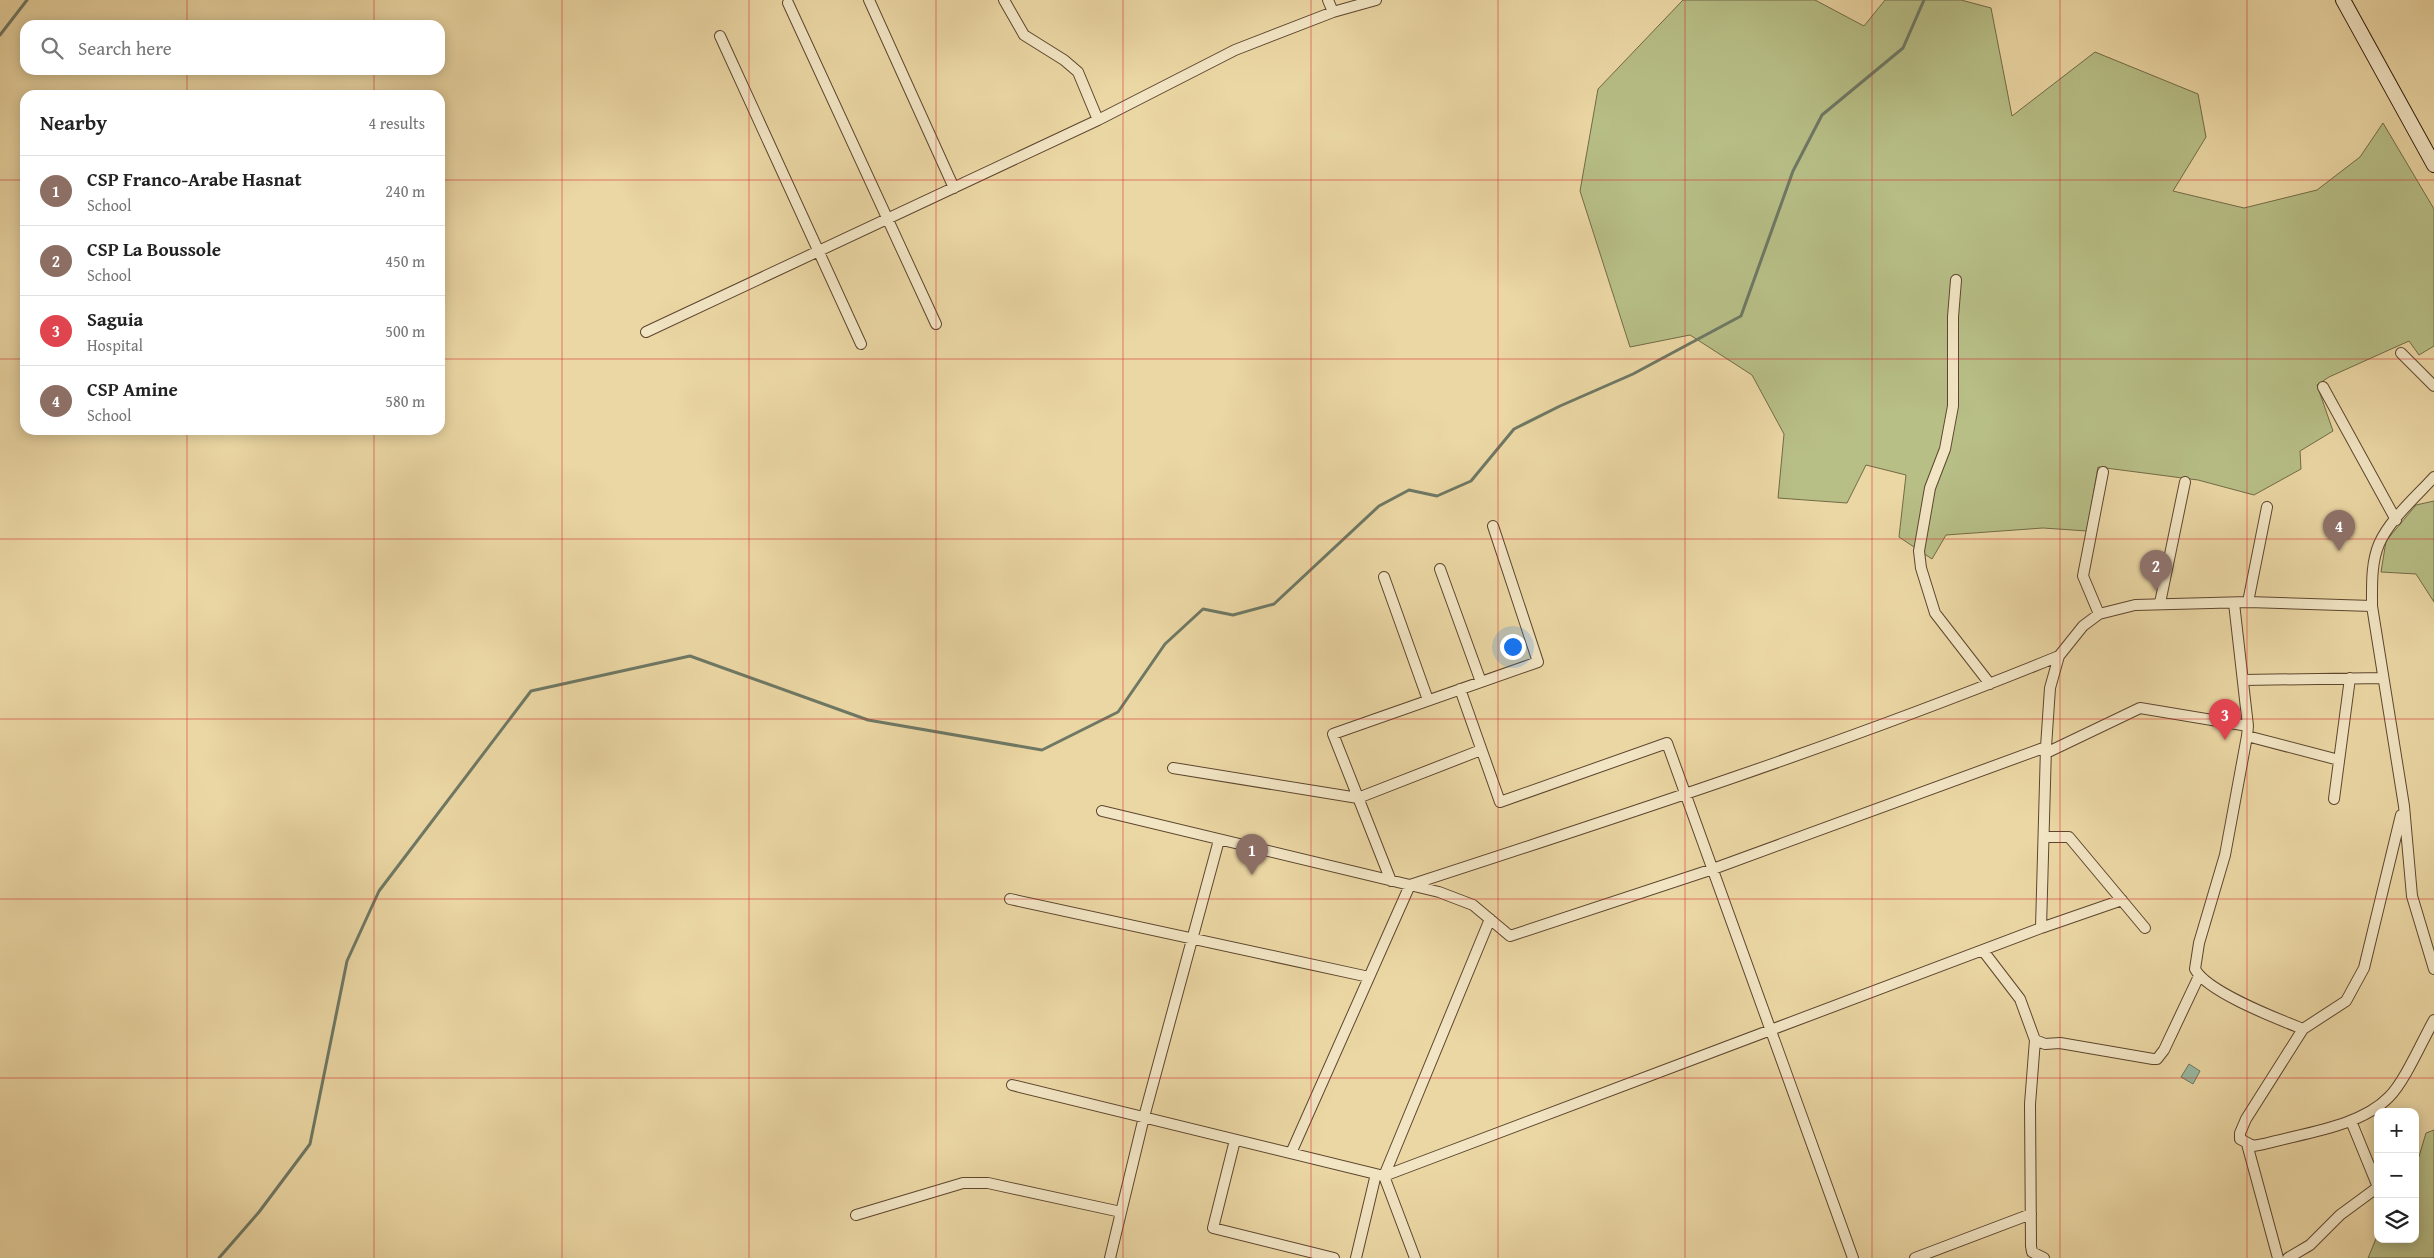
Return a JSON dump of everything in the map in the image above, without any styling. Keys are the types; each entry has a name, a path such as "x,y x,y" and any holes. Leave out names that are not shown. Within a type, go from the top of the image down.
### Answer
{"main road":[{"path":"2343,0 2434,165"}],"street":[{"path":"869,0 954,188"},
{"path":"1004,0 1024,35 1058,56 1078,72 1098,120"},
{"path":"1328,0 1333,12"},
{"path":"646,332 1098,120 1234,50 1333,12 1376,0"},
{"path":"788,3 936,324"},
{"path":"720,36 861,344"},
{"path":"1956,280 1953,318 1953,406 1945,449 1930,488 1919,551 1921,568 1935,613 1990,684"},
{"path":"2401,354 2434,386"},
{"path":"2322,387 2396,520"},
{"path":"2099,614 2083,576 2103,472"},
{"path":"2434,477 2396,520 2379,544 2372,575 2372,606 2404,806 2412,896 2434,969"},
{"path":"2160,603 2185,482"},
{"path":"2248,602 2267,508"},
{"path":"1391,881 1333,734 1538,662 1493,526"},
{"path":"1440,569 1481,682"},
{"path":"1384,577 1428,700"},
{"path":"2041,928 2046,750 2050,688 2054,668 2059,656 2083,626 2099,614 2135,605 2160,603 2248,602 2372,606"},
{"path":"2234,603 2247,731 2225,855 2199,943 2195,969 2200,976 2235,1000 2303,1029"},
{"path":"1291,1153 1410,885 1686,794 1990,684 2059,656"},
{"path":"2334,799 2350,678"},
{"path":"2243,680 2383,678"},
{"path":"1460,689 1500,802 1667,743 1769,1030 1853,1258"},
{"path":"1102,812 1439,892 1473,905 1510,936 1713,869 2046,750 2140,708 2247,731 2339,760"},
{"path":"1173,768 1358,798 1481,750"},
{"path":"2404,806 2364,968 2346,1001 2303,1029 2246,1119 2240,1133 2240,1139 2253,1146 2264,1144 2351,1121 2364,1115 2390,1096 2398,1086 2434,1020"},
{"path":"2044,837 2069,837 2145,928"},
{"path":"1110,1258 1144,1117 1219,840"},
{"path":"1010,899 1369,978"},
{"path":"1012,1085 1380,1175 1984,952 2041,928 2122,900"},
{"path":"1356,1258 1380,1175 1490,919"},
{"path":"1984,952 2020,999 2035,1040 2030,1114 2031,1246 2032,1252 2044,1258"},
{"path":"2035,1040 2045,1044 2060,1043 2158,1059 2200,976"},
{"path":"2351,1121 2374,1177"},
{"path":"1235,1140 1213,1228 1334,1258"},
{"path":"2247,1144 2278,1258"},
{"path":"1380,1175 1415,1258"},
{"path":"856,1215 963,1183 988,1183 1122,1212"},
{"path":"2288,1258 2310,1245 2340,1216 2374,1190"},
{"path":"1915,1258 2031,1214"}],"shaded area":[{"path":"1683,0 1815,0 1864,26 1885,0 1961,0 1991,8 2012,116 2095,52 2198,94 2206,137 2173,191 2244,208 2317,190 2360,157 2383,123 2434,209 2434,346 2419,355 2409,341 2329,377 2317,385 2333,431 2300,451 2301,469 2254,495 2198,480 2098,467 2087,531 2043,528 1946,535 1932,559 1899,537 1906,475 1866,465 1847,503 1778,498 1784,434 1752,375 1690,335 1630,347 1580,191 1598,89"},
{"path":"2434,501 2434,602 2416,574 2381,572 2386,541 2416,505"},
{"path":"2189,1064 2200,1071 2193,1084 2181,1077"},
{"path":"2434,1130 2434,1258 2368,1258 2374,1243 2419,1243 2419,1157 2426,1133"}],"waterway":[{"path":"0,35 27,0"},
{"path":"219,1258 259,1212 310,1144 347,961 379,891 531,691 690,656 868,720 1042,750 1118,712 1165,644 1203,609 1233,615 1274,604 1379,506 1409,490 1437,496 1471,481 1514,429 1560,406 1633,374 1741,316 1793,171 1822,115 1903,48 1924,0"}],"place":[{"name":"CSP Amine","path":"2339,551"},
{"name":"CSP La Boussole","path":"2156,591"},
{"name":"Saguia","path":"2225,740"},
{"name":"CSP Franco-Arabe Hasnat","path":"1252,875"}]}
